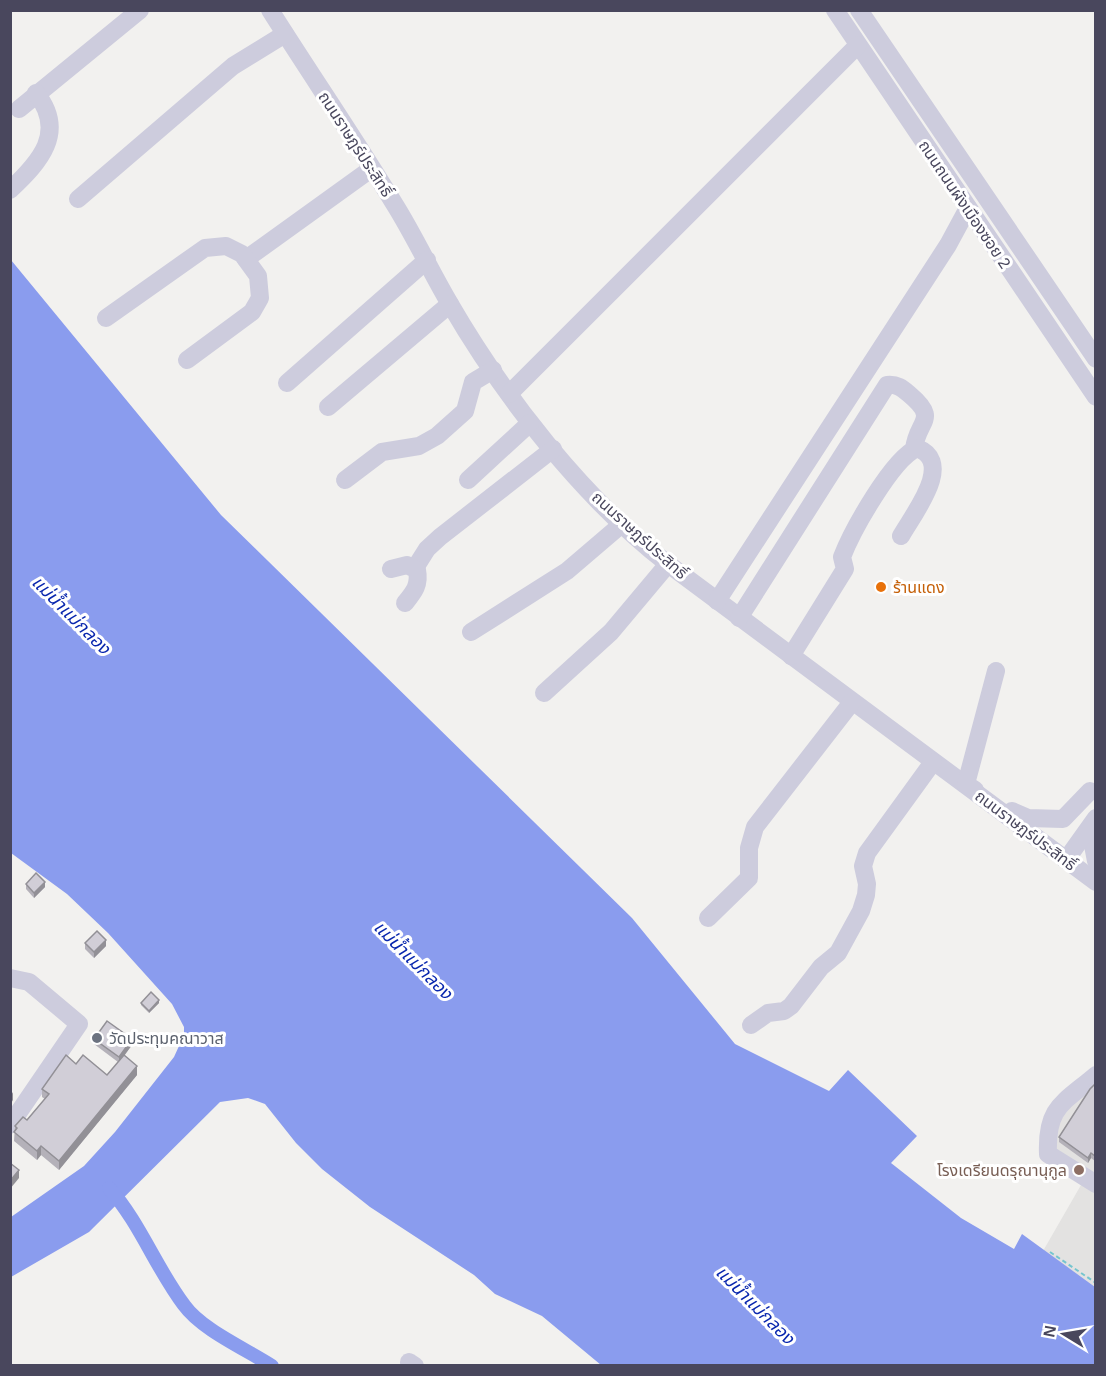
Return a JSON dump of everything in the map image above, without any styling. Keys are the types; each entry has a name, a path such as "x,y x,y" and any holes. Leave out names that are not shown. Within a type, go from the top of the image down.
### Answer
{"street":[{"path":"19,109 140,10"},
{"name":"ถนนราษฎร์ประสิทธิ์","path":"270,10 395,205 450,304 509,394 530,423 622,524 668,564 739,618 966,784 1095,882"},
{"name":"ถนนถนนผังเมืองซอย 2","path":"835,10 1095,397"},
{"name":"ถนนถนนผังเมืองซอย 2","path":"859,10 1095,359"},
{"path":"78,199 233,66 285,34"},
{"path":"509,394 858,45"},
{"path":"10,190 35,166 46,148 49,116 45,105 36,93"},
{"path":"246,259 371,169"},
{"path":"717,601 942,253 971,212 990,203"},
{"path":"106,318 205,248 226,246 246,259 258,276 260,298 252,312 187,360"},
{"path":"287,383 427,261"},
{"path":"328,407 450,304"},
{"path":"345,480 382,452 419,446 437,436 465,411 473,382 493,370"},
{"path":"739,618 887,385 899,386 923,406 926,415 924,426 914,449 896,464 864,516 842,557 845,569 791,656"},
{"path":"468,480 530,423"},
{"path":"415,568 427,549 440,537 553,449"},
{"path":"902,536 934,475 934,464 925,451 914,449"},
{"path":"471,632 567,571 622,524"},
{"path":"544,693 610,632 668,564"},
{"path":"391,569 407,565 415,568"},
{"path":"405,603 416,589 419,580 415,568"},
{"path":"996,671 966,784 1020,815 1046,820 1063,819 1093,787"},
{"path":"708,918 749,878 749,848 754,827 852,702"},
{"path":"751,1025 768,1013 784,1011 791,1006 821,966 838,953 861,911 866,895 867,884 863,866 867,853 933,762"},
{"path":"1051,848 1093,787"},
{"path":"1066,860 1095,818"},
{"path":"1095,825 1092,840 1095,861"},
{"path":"10,978 29,982 79,1024 10,1125"},
{"path":"1095,1075 1055,1110 1047,1132 1048,1154 1095,1184"}],"path":[{"path":"1050,1252 1095,1283"}],"shaded area":[{"name":"โรงเดรียนดรุณานุกูล","path":"1095,1081 1095,1287 1043,1251 1081,1185 1043,1156 1057,1115"}],"water":[{"name":"แม่น้ำแม่กลอง","path":"11,260 221,515 632,918 735,1044 829,1091 848,1070 917,1136 891,1163 961,1218 1014,1249 1022,1234 1095,1287 1095,1365 601,1365 542,1316 495,1294 474,1275 370,1207 322,1169 296,1143 265,1104 248,1098 220,1102 89,1232 11,1277 11,1217 84,1166 115,1132 174,1057 184,1035 184,1027 172,1004 108,933 67,894 11,853"}],"building":[{"path":"36,873 45,882 34,893 26,884"},
{"path":"97,931 106,940 94,952 85,943"},
{"path":"151,992 159,1000 149,1011 141,1003"},
{"path":"107,1021 132,1039 119,1057 94,1039"},
{"path":"66,1055 76,1064 83,1055 107,1075 124,1055 137,1066 59,1161 41,1146 37,1151 14,1132 17,1128 15,1126 23,1117 27,1120 49,1094 42,1089"},
{"path":"1095,1084 1095,1156 1091,1153 1088,1158 1059,1137"},
{"path":"10,1163 19,1170 10,1181"}],"waterway":[{"path":"109,1188 130,1216 174,1291 192,1314 213,1331 272,1366"}],"place":[{"name":"ร้านแดง","path":"881,587"},
{"name":"วัดประทุมคณาวาส","path":"97,1038"},
{"name":"โรงเดรียนดรุณานุกูล","path":"1079,1170"}]}
